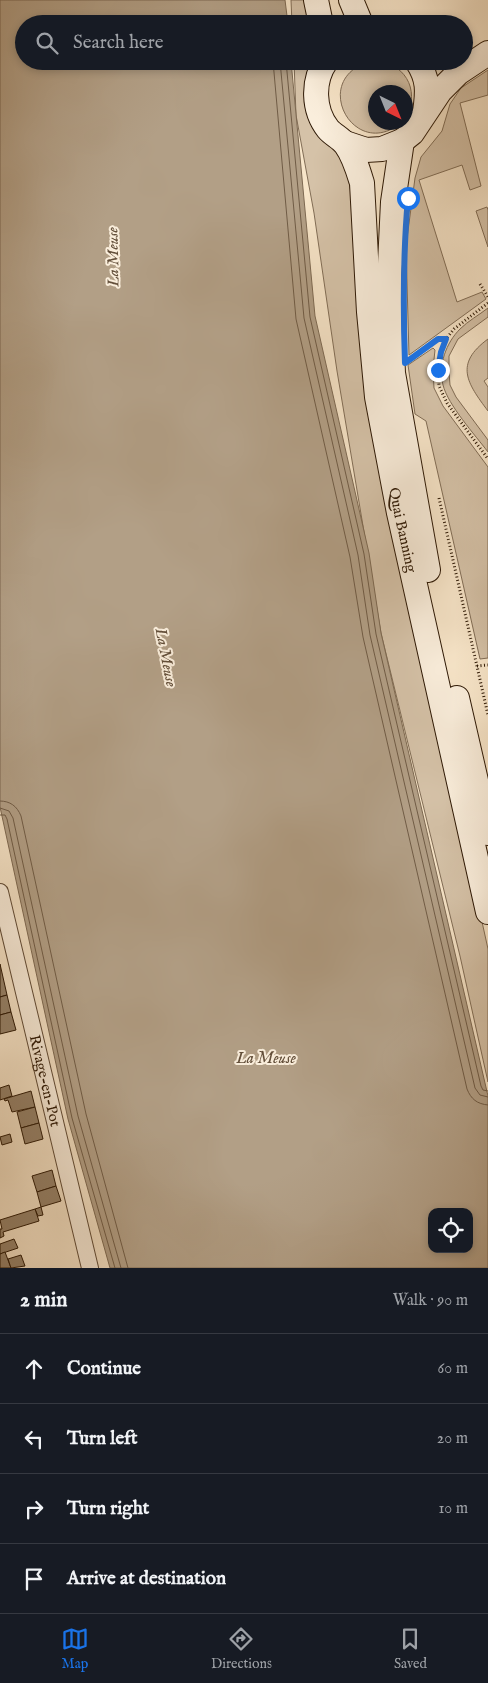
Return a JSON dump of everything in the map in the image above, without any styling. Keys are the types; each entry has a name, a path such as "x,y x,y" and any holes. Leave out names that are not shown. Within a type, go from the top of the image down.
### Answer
{"main road":[{"path":"316,0 319,15"},
{"path":"351,0 358,15"},
{"path":"473,48 488,44"},
{"path":"473,63 488,53"},
{"name":"Quai Banning","path":"321,70 316,83 317,106 322,119 329,130 345,143 366,150 382,149 402,141 412,133 425,112 428,92 423,70"},
{"path":"425,112 440,91 462,70"},
{"name":"Quai Banning","path":"402,141 393,202 389,285 393,373 424,556 488,833"},
{"name":"Quai Banning","path":"345,143 356,163 362,183 365,256 377,397 421,615 488,912"}],"street":[{"name":"Rivage-en-Pot","path":"0,892 90,1268"}],"path":[{"path":"480,284 488,297"},
{"path":"488,303 454,329 446,339 441,352 438,370 439,386 447,403 488,459"},
{"path":"412,358 438,339 446,339"},
{"path":"438,492 488,714"},
{"path":"477,666 488,665"}],"shaded area":[{"path":"291,0 308,0 310,15 292,15"},
{"path":"294,70 316,70 319,134 337,153 347,170 451,781 488,949 488,1082 460,956 381,633 337,371 314,213 296,115"},
{"path":"353,70 399,70 407,78 409,85 368,85 368,130 387,130 383,132 367,132 354,125 344,113 340,98 343,83"},
{"path":"488,70 488,95 460,103 481,186 470,190 462,165 419,180 457,302 482,292 486,299 409,355 406,246 415,178 421,157 442,131 450,104 461,88"},
{"path":"487,207 488,210 488,247 476,211"},
{"path":"488,308 488,317 458,339 449,356 449,372 450,385 456,397 488,440 488,452 450,402 443,385 442,362 447,348 460,329"},
{"path":"488,339 488,378 484,381 488,387 488,411 474,391 467,374 471,357 477,348"},
{"path":"433,348 435,350 434,388 443,406 488,467 488,658 480,659 426,421 415,414 408,365"}],"water":[{"name":"La Meuse","path":"0,0 285,0 287,15 15,15 15,70 292,70 315,316 369,553 381,633 488,1096 488,1268 110,1268 68,1119 0,807"}],"building":[{"path":"0,964 7,995 0,997"},
{"path":"7,995 11,1012 0,1015 0,997"},
{"path":"11,1012 16,1030 0,1034 0,1015"},
{"path":"9,1085 12,1096 0,1100 0,1088"},
{"path":"31,1091 35,1107 12,1112 8,1100 5,1101 4,1099"},
{"path":"35,1107 39,1123 21,1128 17,1112"},
{"path":"39,1123 43,1139 25,1144 21,1128"},
{"path":"10,1134 12,1142 2,1145 0,1137"},
{"path":"52,1170 56,1186 37,1192 32,1176"},
{"path":"56,1186 61,1201 41,1207 37,1192"},
{"path":"41,1207 43,1215 38,1216 35,1209"},
{"path":"35,1209 39,1221 3,1232 4,1236 0,1238 0,1229 2,1229 0,1220"},
{"path":"14,1239 18,1248 0,1254 0,1244"},
{"path":"5,1252 11,1268 0,1268 0,1254"},
{"path":"21,1255 25,1266 11,1268 8,1259"}],"route":[{"path":"408,198 404,237 403,279 405,363 438,339 446,339 441,352 438,370"}]}
